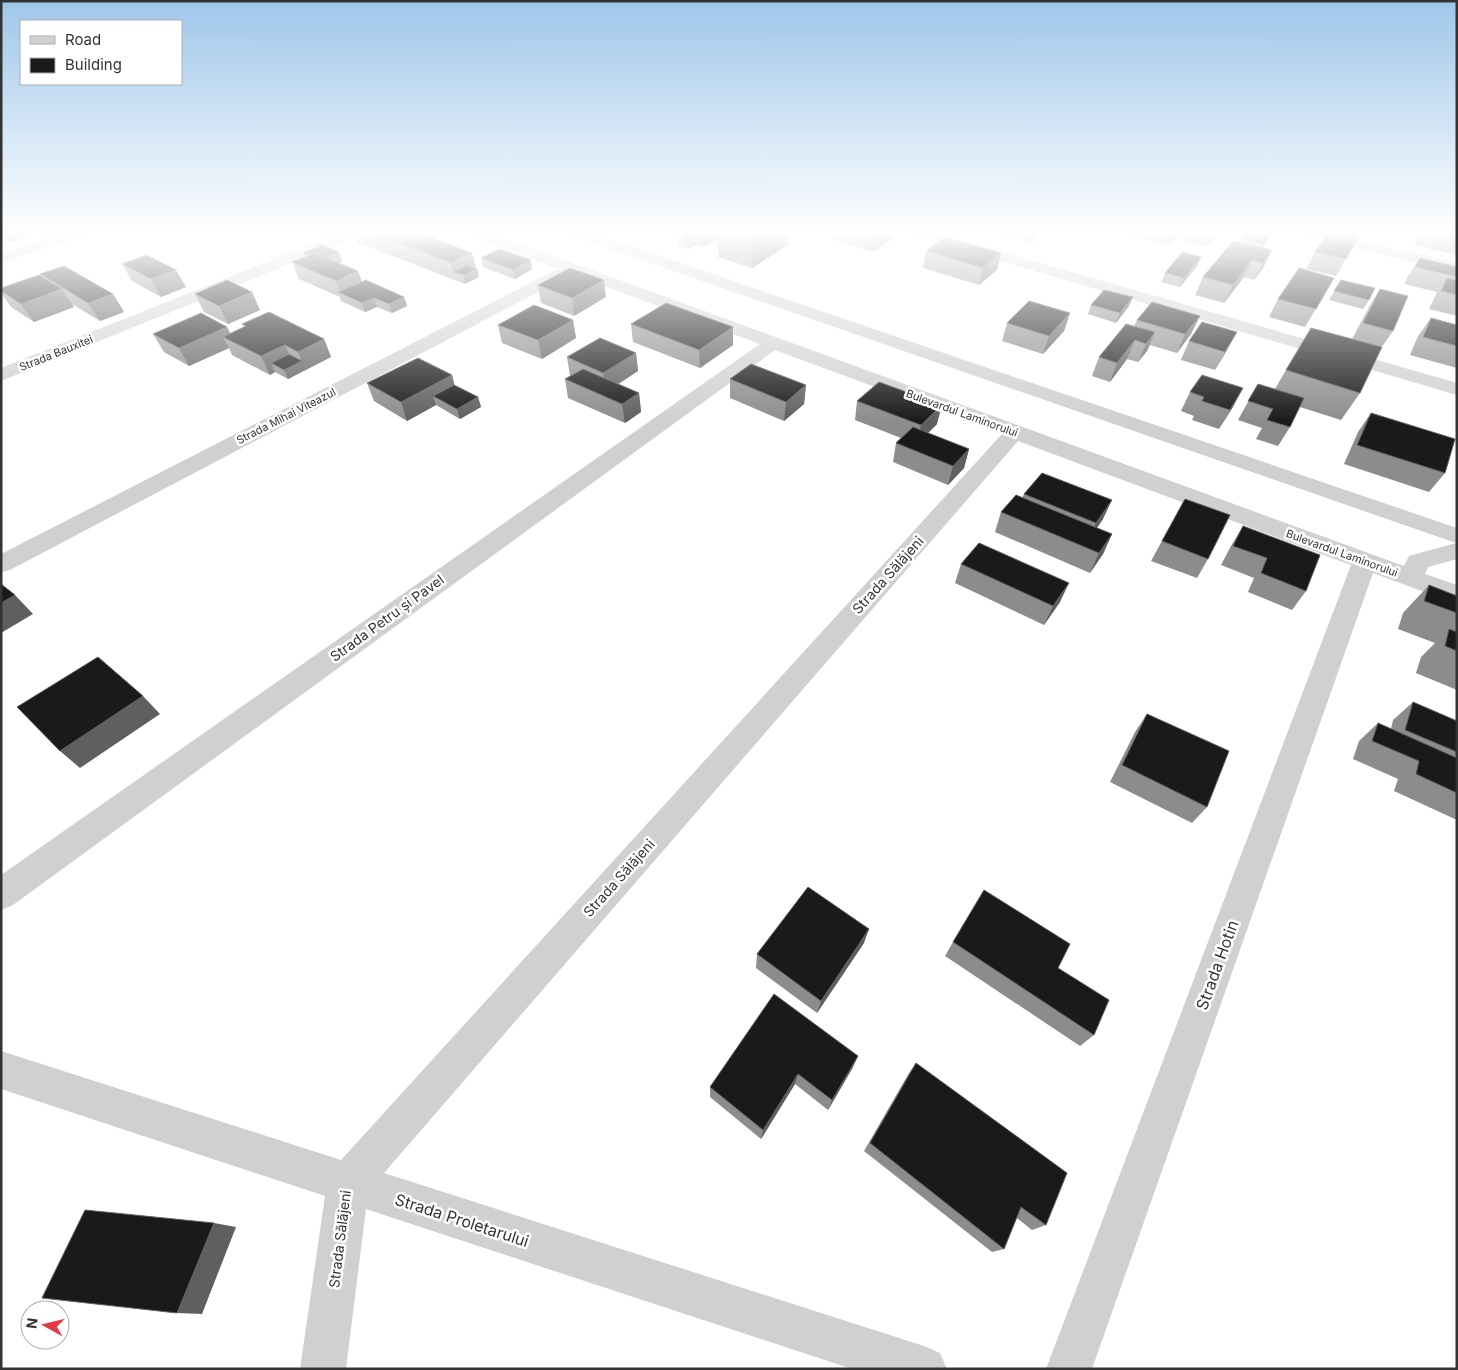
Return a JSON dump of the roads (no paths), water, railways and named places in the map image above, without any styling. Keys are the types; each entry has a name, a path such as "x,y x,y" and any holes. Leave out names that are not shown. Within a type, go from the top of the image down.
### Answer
{"street":[{"name":"Strada Bauxitei","path":"1,375 202,294"},
{"name":"Strada Mihai Viteazul","path":"1,564 521,294"},
{"name":"Bulevardul Laminorului","path":"640,294 1457,595"},
{"path":"669,305 688,294"},
{"path":"755,294 1457,536"},
{"path":"1130,294 1457,389"},
{"name":"Strada Petru și Pavel","path":"1,894 772,343"},
{"name":"Strada Sălăjeni","path":"323,1369 348,1183 1015,432"},
{"path":"1411,578 1418,562 1457,551"},
{"name":"Strada Hotin","path":"1069,1369 1365,561"},
{"name":"Strada Proletarului","path":"1,1070 924,1369"}]}
